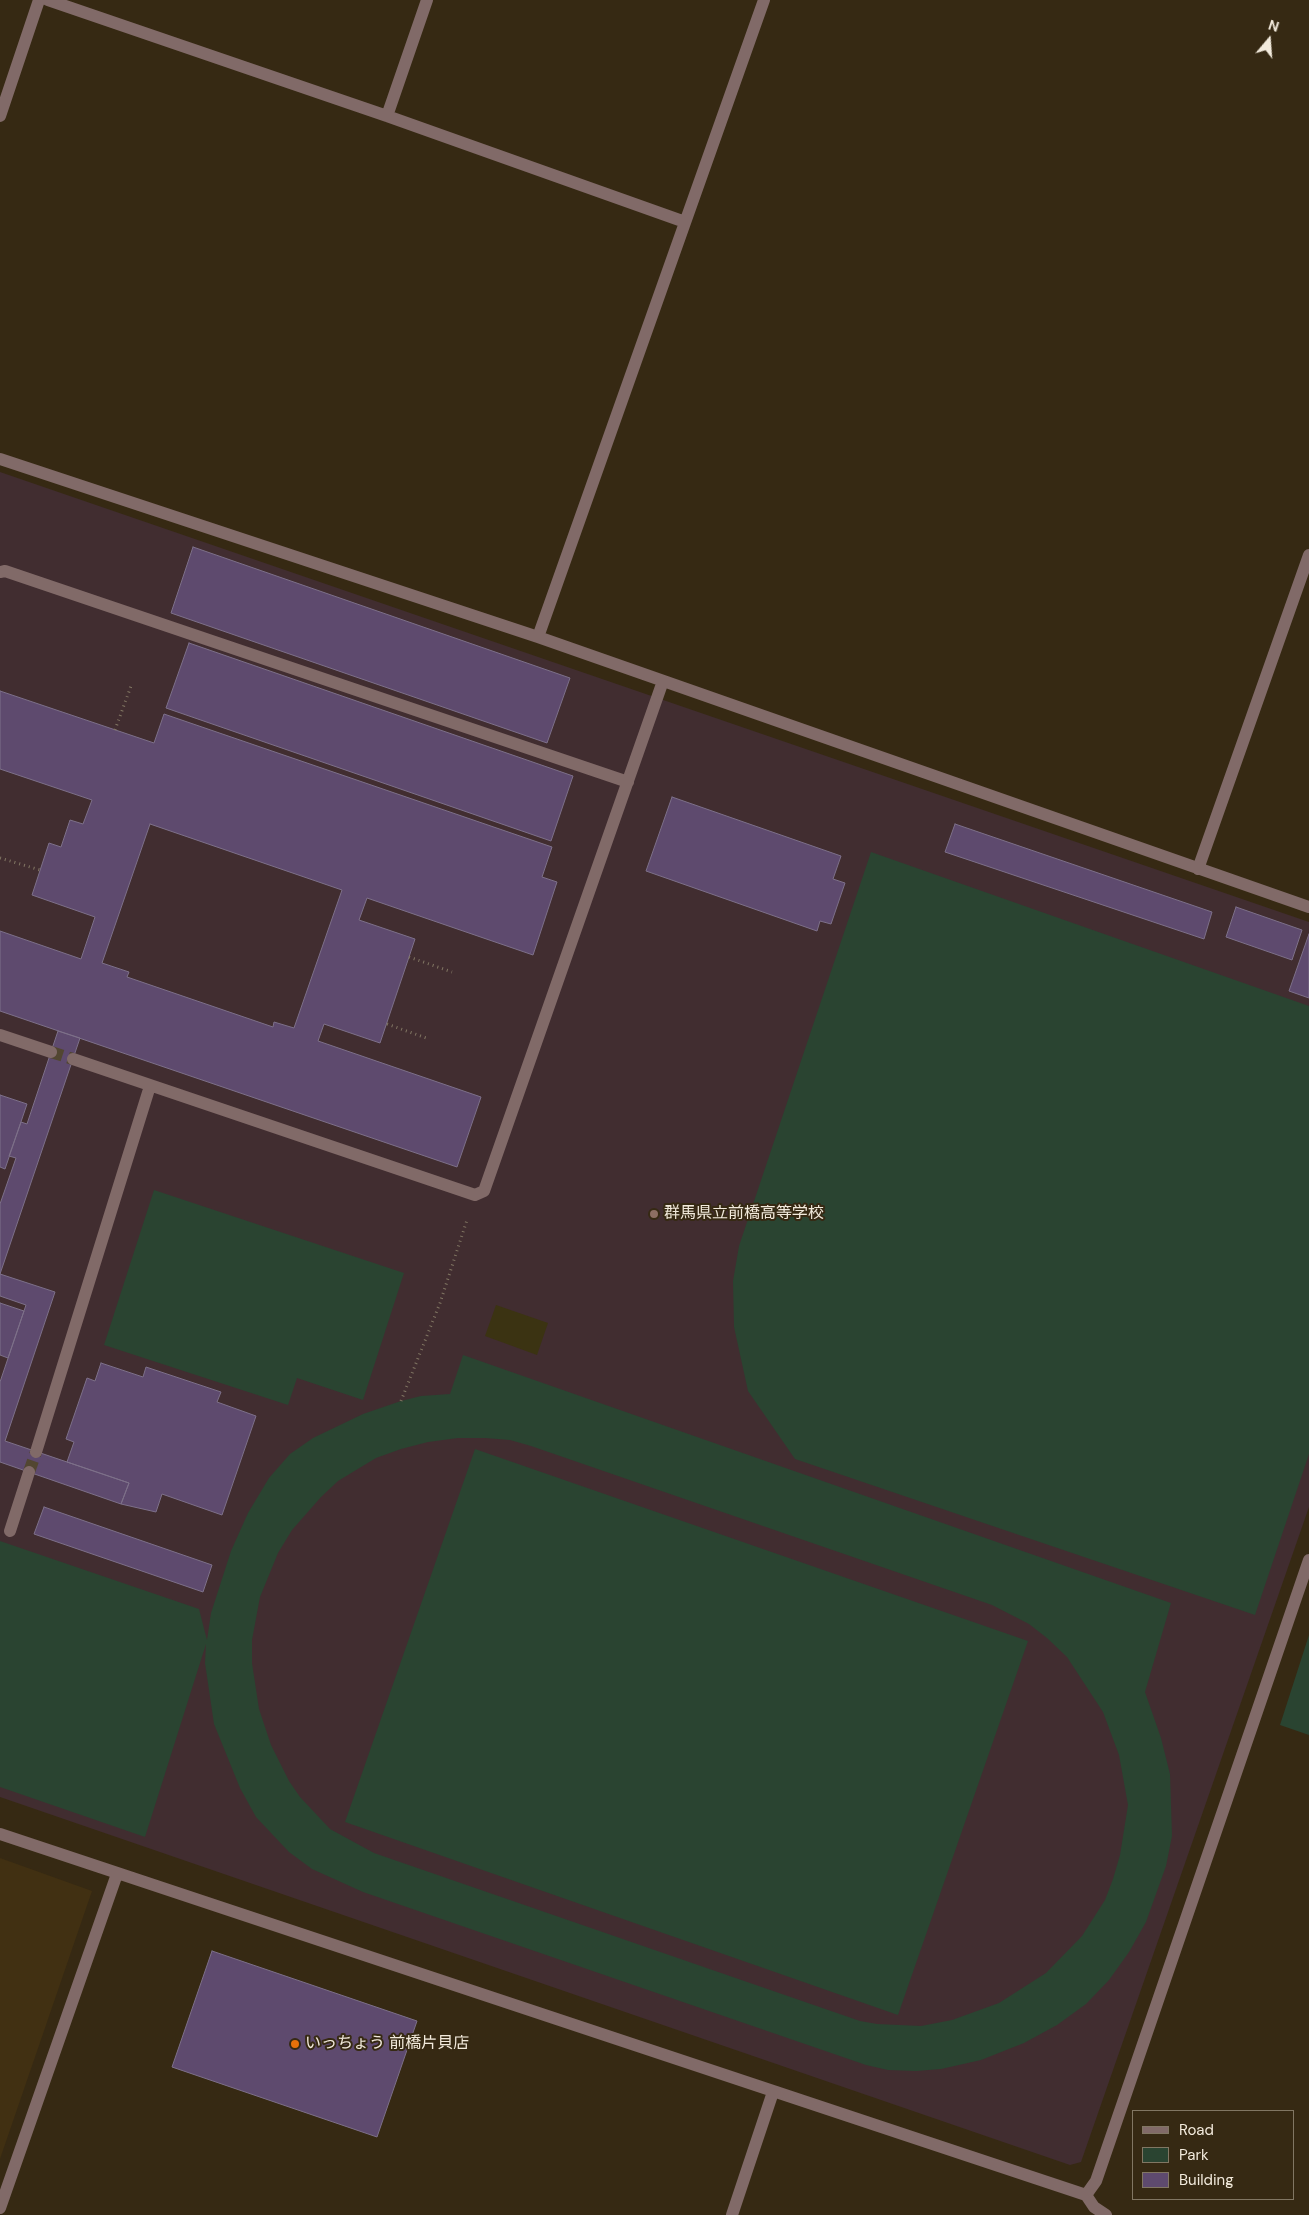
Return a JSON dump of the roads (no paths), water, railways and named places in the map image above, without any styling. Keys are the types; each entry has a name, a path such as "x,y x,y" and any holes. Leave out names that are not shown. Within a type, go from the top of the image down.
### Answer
{"street":[{"path":"0,116 39,0"},
{"path":"48,0 387,116 685,222"},
{"path":"387,116 427,0"},
{"path":"538,637 764,0"},
{"path":"0,459 538,637 1309,907"},
{"path":"1198,869 1309,555"},
{"path":"0,572 4,571 628,782"},
{"path":"73,1059 475,1195 484,1191 663,681"},
{"path":"0,1035 51,1052"},
{"path":"36,1452 150,1086"},
{"path":"10,1531 29,1472"},
{"path":"1086,2195 1096,2181 1309,1560"},
{"path":"0,1834 1086,2195 1094,2207 1106,2215"},
{"path":"0,2208 116,1874"},
{"path":"732,2215 773,2092"}],"tunnel":[{"path":"51,1052 73,1059"},
{"path":"29,1472 36,1452"}],"place":[{"name":"群馬県立前橋高等学校","path":"654,1214"},
{"name":"いっちょう 前橋片貝店","path":"295,2044"}]}
